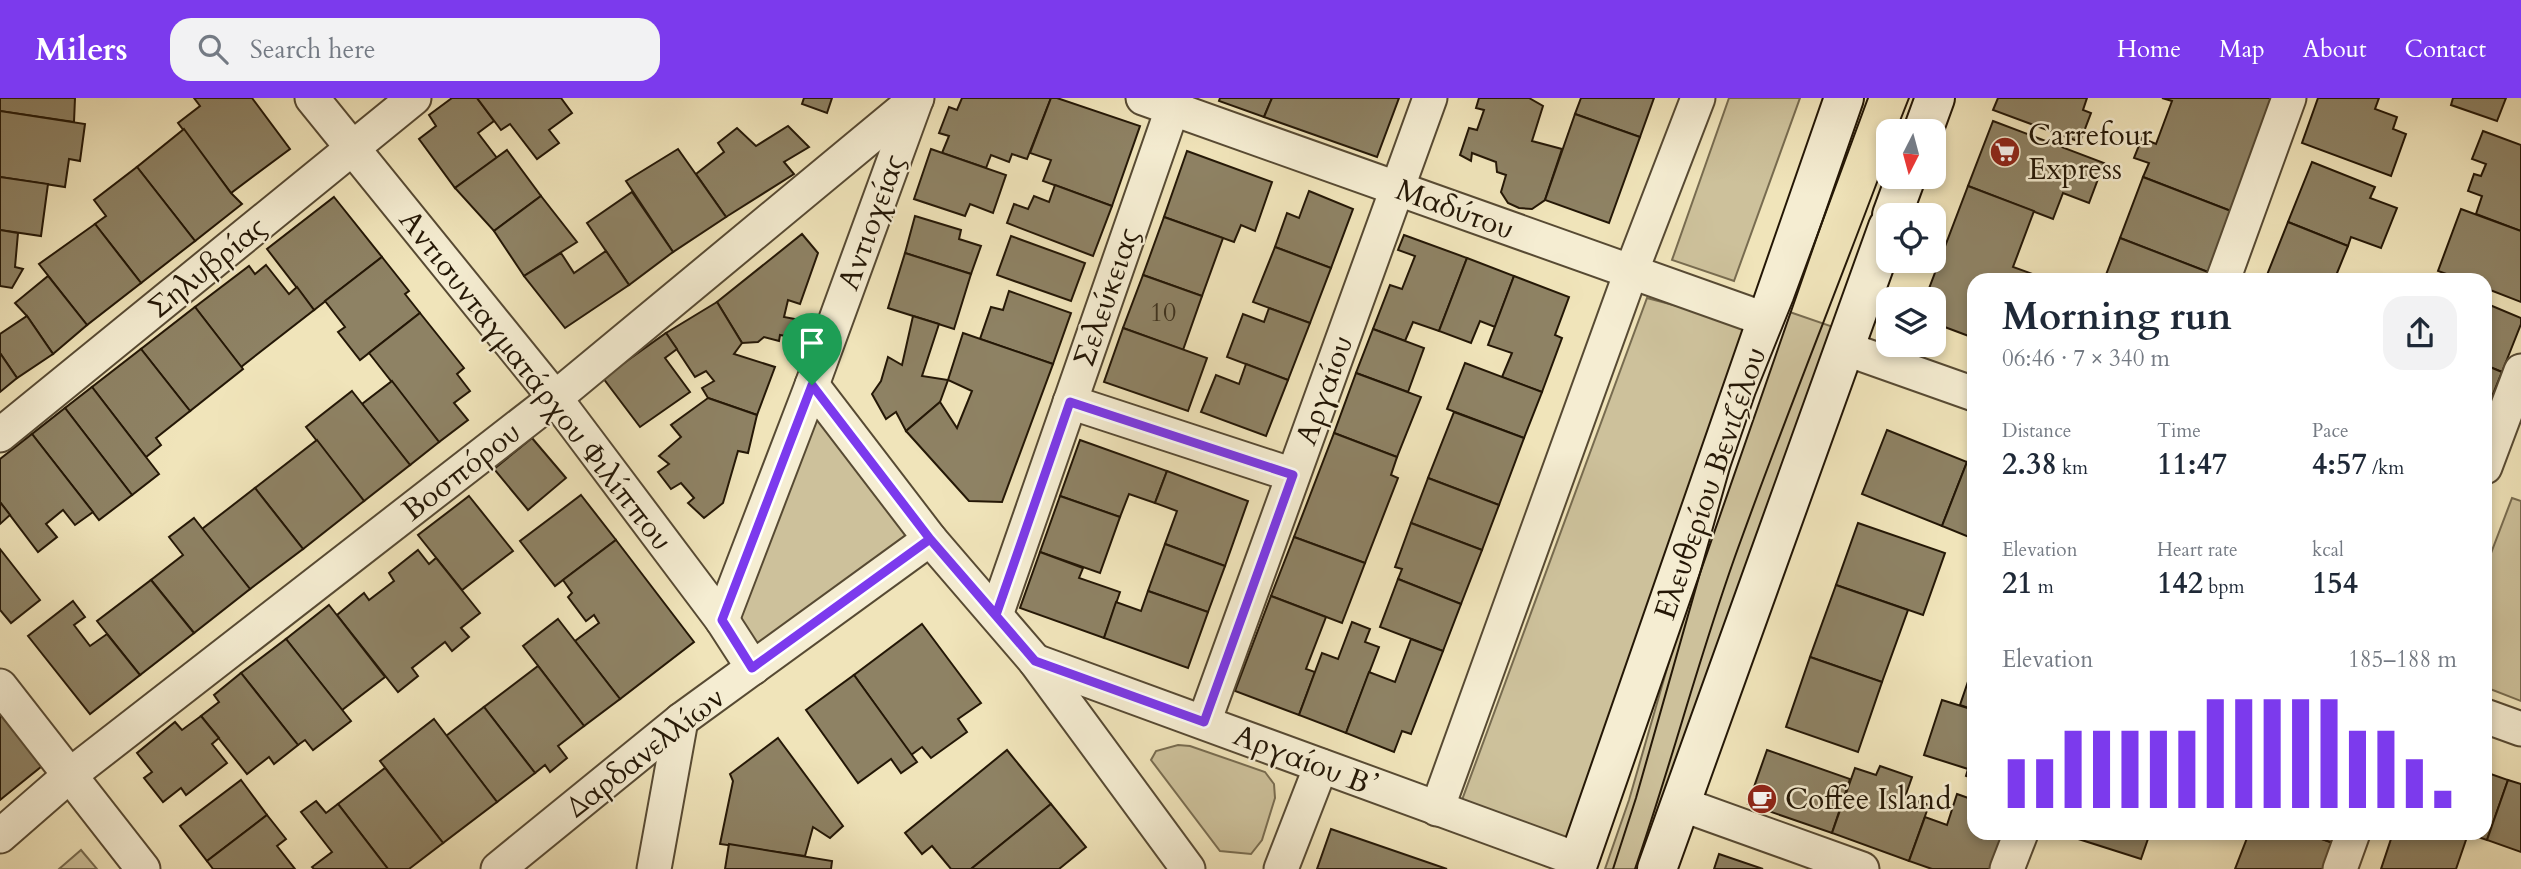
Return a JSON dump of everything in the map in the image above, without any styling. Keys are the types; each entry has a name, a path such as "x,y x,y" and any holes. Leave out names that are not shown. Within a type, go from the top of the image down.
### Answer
{"main road":[{"name":"Ελευθερίου Βενιζέλου","path":"1577,865 1844,98"},
{"path":"1927,119 1935,98"},
{"path":"1657,869 1876,260"}],"street":[{"name":"Αντισυνταγματάρχου Φιλίππου","path":"312,98 555,398 722,620 752,668"},
{"name":"Σηλυβρίας","path":"0,435 414,98"},
{"name":"Αντιοχείας","path":"722,620 917,98"},
{"name":"Βοσπόρου","path":"0,836 70,775 555,398 917,98"},
{"name":"Αργαίου","path":"1204,722 1430,98"},
{"path":"1437,809 1631,272 1698,98"},
{"path":"2226,273 2289,98"},
{"name":"Μαδύτου","path":"1164,101 1767,320"},
{"name":"Σελεύκειας","path":"996,615 1070,402 1164,101"},
{"path":"1844,348 1967,392"},
{"path":"2500,455 2521,371"},
{"path":"812,385 930,539 1035,661 1188,869"},
{"path":"1070,402 1293,475"},
{"name":"Δαρδανελλίων","path":"498,869 681,720 930,539"},
{"name":"Αργαίου Β᾽","path":"1035,661 1437,809 1577,865"},
{"path":"0,685 143,869"},
{"path":"2492,719 2521,729"},
{"path":"654,869 681,720"},
{"path":"1280,869 1321,766"},
{"path":"1681,804 1862,869"},
{"path":"2007,869 2018,840"},
{"path":"2340,869 2350,840"}],"shaded area":[{"path":"1729,98 1800,98 1734,281 1672,260"},
{"path":"1647,298 1749,325 1574,845 1462,800"},
{"path":"1781,309 1845,331 1652,869 1605,869 1629,800 1725,468"},
{"path":"812,385 930,539 753,668 722,620"},
{"path":"2512,498 2521,501 2521,701 2492,690 2492,551"},
{"path":"1178,745 1190,746 1265,772 1274,784 1275,798 1262,840 1251,854 1220,851 1151,760 1156,751"},
{"path":"81,850 97,869 59,869"}],"building":[{"path":"0,98 75,98 74,122 0,111"},
{"path":"194,98 252,98 290,149 231,193 178,123 200,106"},
{"path":"452,98 477,98 494,121 478,133 497,158 455,188 419,139 436,126 429,115"},
{"path":"477,98 561,98 572,113 549,130 559,143 537,159 510,124 501,130"},
{"path":"804,98 832,98 827,113 802,104"},
{"path":"962,98 1051,98 1027,159 1012,154 1009,162 991,155 986,168 942,153 949,136 939,133 949,107 957,110"},
{"path":"1051,98 1140,126 1112,206 1043,181 1051,160 1030,153"},
{"path":"1220,98 1272,98 1264,117 1219,101"},
{"path":"1272,98 1399,98 1377,157 1264,117"},
{"path":"1479,98 1529,98 1543,106 1532,141 1562,149 1545,200 1532,209 1519,208 1508,203 1501,192 1506,175 1497,172 1496,162 1472,153 1471,161 1460,155 1469,128 1477,130 1484,110 1476,108"},
{"path":"1581,98 1654,98 1640,137 1575,114"},
{"path":"1998,98 2087,98 2083,110 2091,113 2080,142 1993,110"},
{"path":"2162,98 2275,98 2231,211 2143,177 2149,163 2134,158 2142,138 2156,144 2172,101"},
{"path":"2318,98 2379,98 2375,109 2397,117 2393,129 2406,134 2391,176 2302,143"},
{"path":"2453,98 2506,98 2497,121 2451,105"},
{"path":"0,111 85,124 80,161 69,159 65,187 0,177"},
{"path":"1575,114 1640,137 1609,223 1545,200"},
{"path":"1993,121 2104,163 2089,203 2063,193 2053,219 1968,186"},
{"path":"788,126 809,147 784,162 794,174 726,217 696,174 724,152 718,143 737,128 756,146"},
{"path":"184,129 242,204 195,241 137,167"},
{"path":"2483,131 2521,145 2521,231 2476,214 2482,196 2468,191 2474,174 2481,176 2486,164 2472,159"},
{"path":"678,149 726,217 673,252 626,181"},
{"path":"931,149 1006,175 993,213 970,204 965,216 914,199"},
{"path":"507,150 541,196 494,231 455,188"},
{"path":"1187,151 1272,182 1255,231 1241,225 1234,242 1164,217"},
{"path":"2312,162 2375,187 2370,198 2397,208 2381,248 2351,237 2348,246 2288,222"},
{"path":"137,167 195,241 141,283 95,224 106,216 94,200"},
{"path":"0,177 48,184 41,236 0,230"},
{"path":"2143,177 2231,211 2208,272 2120,238"},
{"path":"1055,185 1112,206 1093,256 1007,223 1014,204 1028,209 1034,196 1049,202"},
{"path":"1968,186 2034,211 2013,267 2030,273 1967,273 1967,335 1946,328 1946,287 1930,287 1935,273 1946,273 1946,244"},
{"path":"1309,191 1353,209 1331,268 1275,247 1287,213 1299,218"},
{"path":"632,192 673,252 629,285 587,223"},
{"path":"541,196 577,242 524,276 494,231"},
{"path":"334,197 382,257 314,310 267,249"},
{"path":"2461,209 2521,231 2521,302 2492,291 2492,273 2438,271"},
{"path":"915,216 961,230 959,239 981,246 971,274 905,253"},
{"path":"1164,217 1223,238 1202,296 1143,275"},
{"path":"2288,222 2348,246 2337,273 2268,273"},
{"path":"95,224 141,283 87,325 39,264"},
{"path":"0,230 18,233 15,267 23,269 12,288 0,286"},
{"path":"802,234 818,253 800,304 788,300 784,317 795,319 791,337 780,335 779,341 764,337 758,342 742,343 717,302"},
{"path":"1404,235 1467,258 1439,331 1413,322 1405,341 1373,329 1390,285 1402,289 1415,256 1398,250"},
{"path":"1011,236 1085,263 1071,301 997,275"},
{"path":"2120,238 2208,272 2208,273 2107,273"},
{"path":"1275,247 1331,268 1310,323 1253,302"},
{"path":"606,251 629,285 565,328 524,276 561,253 574,273"},
{"path":"905,253 971,274 954,329 888,308"},
{"path":"382,257 409,291 405,294 420,313 360,360 338,332 345,327 325,301"},
{"path":"1467,258 1514,276 1495,327 1480,321 1471,343 1439,331"},
{"path":"266,265 289,294 297,287 314,310 241,367 195,307 249,266 255,274"},
{"path":"1143,275 1202,296 1183,350 1123,328"},
{"path":"48,276 87,325 53,354 15,303"},
{"path":"1514,276 1569,297 1555,335 1562,338 1542,392 1502,377 1512,353 1488,345"},
{"path":"1009,291 1071,313 1053,364 980,339 991,307 1003,310"},
{"path":"717,302 742,343 734,354 775,367 757,415 708,398 702,388 714,381 706,371 695,377 666,333"},
{"path":"2492,306 2521,318 2502,372 2492,368"},
{"path":"195,307 243,369 190,411 141,349"},
{"path":"1269,308 1310,323 1288,380 1227,357 1243,314 1264,322"},
{"path":"420,313 464,368 457,374 470,391 454,403 468,420 439,442 369,353"},
{"path":"27,316 53,354 17,378 0,353 0,334"},
{"path":"913,316 939,324 922,376 948,380 940,402 906,431 896,412 886,419 872,394 881,381 888,357 902,365"},
{"path":"1123,328 1207,358 1188,411 1104,382"},
{"path":"1373,329 1424,348 1408,392 1356,373"},
{"path":"666,333 677,349 665,358 690,392 640,427 603,378"},
{"path":"963,333 1053,364 1002,502 969,501 906,431 940,402 957,428 972,391 948,380"},
{"path":"141,349 190,411 156,438 161,445 146,457 92,387"},
{"path":"0,353 17,378 0,392"},
{"path":"1465,363 1542,392 1524,438 1447,409"},
{"path":"1246,364 1288,380 1266,436 1201,412 1216,375 1239,384"},
{"path":"2492,368 2502,372 2492,397"},
{"path":"1356,373 1421,397 1397,457 1334,433"},
{"path":"392,381 439,442 410,465 362,404"},
{"path":"92,387 159,474 132,495 65,408"},
{"path":"352,391 410,465 364,501 306,427"},
{"path":"708,398 757,415 748,453 738,451 723,503 704,518 688,503 694,498 681,483 671,489 658,472 669,464 659,456 681,437 671,425"},
{"path":"65,408 132,495 99,520 32,434"},
{"path":"1454,412 1524,438 1499,505 1428,478"},
{"path":"1887,430 1967,462 1942,526 1862,494"},
{"path":"1334,433 1397,457 1391,475 1398,478 1365,563 1294,537"},
{"path":"32,434 93,512 75,525 63,510 46,524 57,537 38,552 0,502 0,459"},
{"path":"532,438 566,478 528,510 494,469"},
{"path":"317,440 364,501 303,549 255,488"},
{"path":"1080,440 1167,471 1155,503 1129,494 1120,517 1060,496"},
{"path":"1967,462 1967,536 1942,526"},
{"path":"1167,471 1248,501 1225,566 1165,544 1177,511 1155,503"},
{"path":"1428,478 1499,505 1482,550 1411,523"},
{"path":"255,488 303,549 250,589 202,529"},
{"path":"581,495 616,540 555,586 520,541"},
{"path":"469,496 513,551 462,590 418,535"},
{"path":"1060,496 1120,517 1100,573 1040,552"},
{"path":"0,502 10,515 0,524"},
{"path":"194,518 250,589 194,633 151,580 183,555 169,537"},
{"path":"1411,523 1482,550 1461,604 1398,579 1402,569 1395,567"},
{"path":"1858,523 1945,553 1923,615 1836,585"},
{"path":"1294,537 1365,563 1342,623 1271,596"},
{"path":"616,540 694,642 620,699 575,641 599,623 594,615 586,621 568,597 572,593 563,580"},
{"path":"1165,544 1225,566 1208,612 1148,591"},
{"path":"0,549 40,600 11,623 0,610"},
{"path":"418,550 429,564 436,558 480,613 461,628 469,637 452,651 445,642 412,668 418,676 398,692 337,615 364,593 369,600 394,581 389,573"},
{"path":"1040,552 1083,568 1079,578 1120,592 1104,638 1020,608"},
{"path":"1398,579 1461,604 1443,651 1380,627"},
{"path":"151,580 194,633 140,675 97,621"},
{"path":"1836,585 1908,610 1882,682 1810,657"},
{"path":"1148,591 1208,612 1188,668 1104,638 1116,602 1141,611"},
{"path":"1271,596 1326,617 1306,669 1315,672 1299,715 1235,691"},
{"path":"73,601 85,617 74,625 90,646 107,634 140,675 90,714 28,636"},
{"path":"329,605 385,677 342,710 286,639"},
{"path":"558,619 620,699 584,726 523,646"},
{"path":"1352,622 1370,629 1365,642 1379,647 1346,733 1299,715 1322,653 1338,659"},
{"path":"922,624 981,703 958,719 967,732 931,758 922,747 911,755 854,675"},
{"path":"286,639 351,721 313,750 305,740 298,745 241,673"},
{"path":"1411,639 1443,651 1411,734 1402,731 1394,752 1346,733 1369,672 1395,682"},
{"path":"1810,657 1882,682 1858,752 1786,727"},
{"path":"538,666 584,726 558,746 567,758 550,772 545,765 535,773 484,707"},
{"path":"241,673 298,745 274,764 269,757 247,774 201,716 219,702 214,695"},
{"path":"854,675 917,762 901,773 891,759 858,783 806,710"},
{"path":"1967,684 1967,708 1960,705"},
{"path":"1942,700 1967,708 1967,769 1924,755"},
{"path":"484,707 535,773 497,802 446,736"},
{"path":"0,714 42,766 0,800"},
{"path":"201,716 219,738 212,744 227,763 186,795 181,788 163,802 144,778 152,772 137,753 175,722 182,730"},
{"path":"434,719 497,802 443,843 380,761"},
{"path":"778,738 843,826 830,838 813,827 805,856 720,844 733,781 730,774"},
{"path":"1007,750 1051,804 971,869 951,869 932,846 922,854 905,833"},
{"path":"1767,750 1850,779 1832,833 1748,804"},
{"path":"1880,766 1912,777 1905,797 1929,805 1909,861 1832,833 1855,768 1876,775"},
{"path":"385,768 443,843 409,869 388,869 338,804"},
{"path":"2492,774 2508,780 2492,826"},
{"path":"241,780 267,815 207,861 180,826"},
{"path":"2508,780 2521,784 2521,852 2487,840 2492,840 2492,826"},
{"path":"1957,794 1967,798 1967,840 2002,840 1992,869 1932,869 1909,861 1925,817 1947,825"},
{"path":"316,801 326,813 338,804 388,869 314,869 312,867 332,852 301,812"},
{"path":"1051,804 1086,847 1059,869 971,869"},
{"path":"267,815 286,839 277,846 295,869 213,869 207,861"},
{"path":"1331,829 1447,869 1317,869"},
{"path":"2082,840 2148,840 2141,859"},
{"path":"2246,840 2325,840 2333,843 2324,869 2235,869"},
{"path":"2391,840 2466,840 2456,869 2381,869"},
{"path":"729,844 832,861 831,869 725,869"},
{"path":"1719,854 1763,869 1714,869"}],"tram line":[{"path":"1613,869 1636,798 1730,468 1868,98"},
{"path":"1901,119 1909,98"},
{"path":"1635,869 1727,581 1876,184"}],"place":[{"name":"Carrefour Express","path":"2005,152"},
{"name":"Coffee Island","path":"1762,799"}],"route":[{"path":"812,385 722,620 737,648 752,668 930,539 1035,661 1204,722 1293,475 1070,402 996,615 930,539 812,385"}]}
